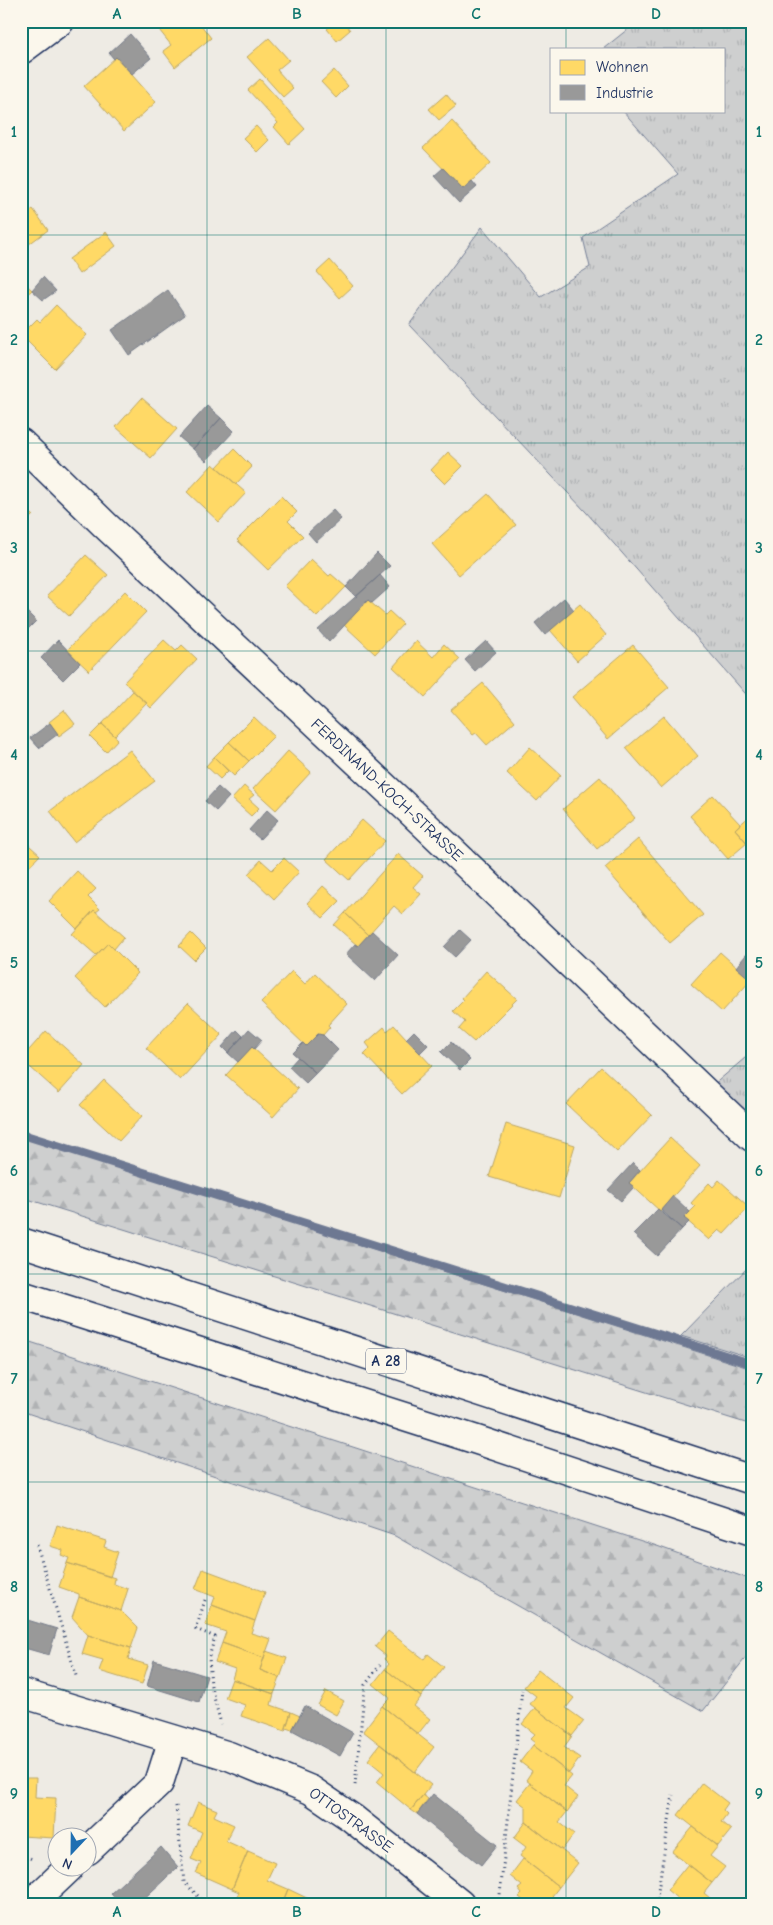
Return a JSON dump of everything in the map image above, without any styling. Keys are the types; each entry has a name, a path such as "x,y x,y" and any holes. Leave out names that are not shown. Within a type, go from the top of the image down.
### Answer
{"main road":[{"path":"21,50 60,21"},
{"name":"FERDINAND-KOCH-STRASSE","path":"21,443 105,525 424,824 752,1137"},
{"name":"A 28","path":"21,1242 752,1480"},
{"path":"21,1295 467,1436 752,1531"},
{"name":"OTTOSTRASSE","path":"21,1693 229,1756 311,1790 352,1818 460,1904"},
{"path":"98,1841 160,1783 173,1739"},
{"path":"31,1904 58,1878"}],"path":[{"path":"37,1545 88,1713"},
{"path":"205,1600 196,1629 215,1637 208,1657 211,1686 229,1756"},
{"path":"352,1818 365,1685 380,1665"},
{"path":"498,1904 522,1690"},
{"path":"160,1783 176,1806 184,1882 206,1904"},
{"path":"656,1904 673,1795"}],"green space":[{"path":"638,21 752,21 752,701 586,512 409,325 482,227 541,297 590,267 583,238 678,174 624,112 726,112 726,48 604,48"},
{"path":"752,1052 752,1137 705,1092"},
{"path":"21,1137 752,1369 752,1425 21,1197"},
{"path":"752,1263 752,1358 681,1336"},
{"path":"21,1339 657,1546 752,1580 752,1650 703,1711 395,1536 21,1411"}],"building: Wohnen":[{"path":"152,21 198,21 211,38 175,67 163,51 171,45"},
{"path":"336,21 343,21 350,30 337,41 327,29"},
{"path":"269,38 289,60 277,70 293,88 283,97 247,57"},
{"path":"116,57 156,102 124,131 84,86"},
{"path":"334,70 348,86 336,98 321,82"},
{"path":"260,79 305,129 289,144 274,127 278,123 248,90"},
{"path":"446,94 456,106 439,120 429,109"},
{"path":"452,121 491,163 463,189 423,148"},
{"path":"256,126 269,140 257,152 243,138"},
{"path":"33,209 48,230 21,250 21,218"},
{"path":"106,232 116,246 79,274 69,259"},
{"path":"330,260 353,286 340,298 317,272"},
{"path":"21,280 32,290 21,300"},
{"path":"56,305 87,335 55,369 21,335 37,319 40,322"},
{"path":"142,398 177,429 151,458 116,427"},
{"path":"234,449 252,467 236,484 217,467"},
{"path":"448,452 463,466 445,484 431,470"},
{"path":"213,464 246,493 219,522 187,492"},
{"path":"488,494 516,525 459,575 432,544"},
{"path":"281,496 297,512 288,521 303,536 268,570 237,540"},
{"path":"21,505 33,515 21,527"},
{"path":"86,555 108,575 69,616 47,596"},
{"path":"311,559 329,576 331,574 346,587 317,617 285,586"},
{"path":"125,591 146,612 89,671 67,650"},
{"path":"368,600 385,615 389,611 403,624 375,654 344,625"},
{"path":"580,604 606,635 577,661 550,630"},
{"path":"164,640 176,651 182,645 197,659 151,708 124,682"},
{"path":"416,641 433,657 444,644 460,659 425,697 393,667"},
{"path":"633,645 669,687 608,739 572,697"},
{"path":"483,683 515,721 487,745 476,733 473,735 451,710"},
{"path":"133,691 147,703 115,736 102,724"},
{"path":"64,710 75,724 59,736 49,722"},
{"path":"664,716 698,756 661,788 626,748"},
{"path":"254,717 274,736 249,761 229,742"},
{"path":"102,724 118,739 106,752 90,736"},
{"path":"229,742 249,761 234,776 214,757"},
{"path":"530,747 561,775 537,801 507,773"},
{"path":"130,750 155,781 74,842 50,811"},
{"path":"288,751 311,772 276,810 253,789"},
{"path":"214,757 228,771 220,779 206,766"},
{"path":"600,777 635,818 597,849 563,809"},
{"path":"244,786 254,795 249,799 259,808 251,816 232,799"},
{"path":"713,795 740,824 735,829 747,843 728,859 690,816"},
{"path":"752,814 752,848 735,829"},
{"path":"362,820 385,841 349,880 326,859"},
{"path":"21,838 40,855 21,875"},
{"path":"638,839 703,915 670,943 605,868"},
{"path":"398,854 423,876 413,887 421,894 403,914 394,906 368,935 345,913"},
{"path":"284,858 299,872 274,899 248,874 261,860 272,870"},
{"path":"77,871 96,889 88,897 100,909 96,912 94,910 77,929 49,901"},
{"path":"323,886 340,901 323,918 307,903"},
{"path":"94,910 124,937 114,949 108,943 96,955 72,934"},
{"path":"345,913 368,935 358,946 334,925"},
{"path":"191,933 206,948 194,960 179,946"},
{"path":"108,943 138,973 105,1007 75,978"},
{"path":"720,952 751,980 722,1012 691,984"},
{"path":"292,971 305,984 315,973 347,1004 328,1025 330,1027 323,1035 318,1034 306,1046 261,1003"},
{"path":"486,971 517,999 474,1042 459,1029 465,1022 453,1011"},
{"path":"188,1003 222,1035 180,1080 146,1048"},
{"path":"394,1025 432,1066 402,1094 364,1054 370,1048 366,1043 384,1027 387,1031"},
{"path":"46,1031 84,1065 59,1093 21,1059"},
{"path":"252,1047 298,1089 273,1117 226,1075"},
{"path":"601,1067 652,1115 617,1152 566,1104"},
{"path":"104,1080 142,1116 119,1141 80,1105"},
{"path":"506,1124 575,1145 559,1198 489,1177"},
{"path":"670,1138 700,1166 660,1211 629,1183"},
{"path":"719,1180 749,1207 724,1234 719,1230 709,1240 684,1218 695,1207 691,1203 709,1183 713,1187"},
{"path":"57,1525 106,1541 104,1547 118,1552 110,1577 67,1563 69,1558 61,1555 63,1550 50,1546"},
{"path":"67,1563 115,1578 114,1584 128,1589 121,1611 79,1597 79,1594 59,1587"},
{"path":"203,1569 265,1592 255,1621 212,1605 215,1597 195,1589"},
{"path":"79,1597 121,1611 138,1628 131,1648 88,1635 72,1617"},
{"path":"212,1605 255,1621 251,1633 271,1639 264,1658 222,1643 226,1632 205,1625"},
{"path":"388,1631 424,1659 428,1654 444,1667 421,1697 385,1669 389,1664 384,1659 386,1656 375,1647"},
{"path":"88,1635 131,1648 128,1659 148,1665 142,1684 99,1671 103,1660 82,1654"},
{"path":"222,1643 264,1658 260,1670 280,1678 274,1694 232,1679 235,1669 215,1662"},
{"path":"266,1651 287,1658 280,1678 260,1670"},
{"path":"385,1669 421,1697 414,1706 430,1719 418,1734 382,1706 390,1698 373,1684"},
{"path":"538,1670 574,1698 566,1708 584,1721 572,1736 530,1704 536,1696 524,1687"},
{"path":"232,1679 274,1694 271,1705 291,1712 285,1731 241,1716 245,1705 225,1698"},
{"path":"326,1691 344,1701 336,1715 318,1705"},
{"path":"382,1706 434,1747 415,1772 363,1731"},
{"path":"535,1708 572,1736 564,1747 580,1758 569,1773 533,1745 535,1743 530,1739 535,1734 522,1724"},
{"path":"291,1712 300,1716 292,1730 286,1728"},
{"path":"380,1744 431,1785 411,1810 377,1782 384,1773 368,1760"},
{"path":"533,1745 572,1776 564,1786 578,1797 567,1812 526,1780 532,1771 520,1762"},
{"path":"21,1778 36,1778 35,1797 56,1798 54,1828 48,1828 48,1838 21,1836"},
{"path":"530,1783 567,1812 559,1822 574,1834 562,1850 526,1822 526,1807 517,1800"},
{"path":"702,1783 728,1803 723,1810 727,1814 721,1822 731,1830 718,1846 678,1815"},
{"path":"423,1795 428,1799 417,1814 411,1810"},
{"path":"198,1802 217,1810 214,1816 234,1825 226,1841 248,1851 232,1889 196,1873 201,1863 191,1859 202,1832 188,1826"},
{"path":"526,1822 578,1863 559,1887 520,1856 526,1847 514,1838"},
{"path":"693,1827 718,1846 710,1856 725,1867 712,1883 672,1852"},
{"path":"248,1851 275,1863 267,1880 288,1889 282,1904 240,1904 241,1900 236,1898 239,1892 232,1889"},
{"path":"523,1859 559,1887 552,1896 562,1904 528,1904 519,1897 522,1894 518,1889 522,1886 510,1876"},
{"path":"688,1864 712,1883 704,1893 717,1904 684,1904 667,1890"},
{"path":"288,1889 311,1900 309,1904 282,1904"}],"building: Industrie":[{"path":"130,34 151,58 132,74 116,57 114,59 109,53"},
{"path":"443,168 463,189 472,181 477,187 459,203 434,176"},
{"path":"43,277 56,291 43,300 32,290"},
{"path":"168,290 185,315 129,355 112,330"},
{"path":"207,406 221,418 193,449 179,437"},
{"path":"221,418 234,431 206,461 193,449"},
{"path":"333,510 341,519 316,542 308,533"},
{"path":"377,553 390,566 356,597 346,587"},
{"path":"380,575 390,587 372,603 368,600 329,642 318,630"},
{"path":"564,598 574,610 545,635 535,623"},
{"path":"21,606 36,621 21,636"},
{"path":"58,640 80,663 63,680 41,658"},
{"path":"486,641 496,652 475,671 465,660"},
{"path":"50,723 58,734 39,748 30,738"},
{"path":"218,787 229,797 216,811 205,801"},
{"path":"267,810 278,820 260,839 249,830"},
{"path":"460,930 471,940 455,957 444,947"},
{"path":"372,931 398,955 375,981 346,954 355,944 358,946"},
{"path":"751,949 752,986 748,983 751,980 736,967"},
{"path":"249,1029 262,1040 254,1049 252,1047 238,1062 228,1053"},
{"path":"237,1030 243,1036 228,1053 222,1047"},
{"path":"414,1031 428,1045 420,1053 406,1039"},
{"path":"318,1034 323,1035 338,1050 316,1073 293,1053 303,1043 306,1046"},
{"path":"451,1042 470,1060 460,1070 441,1052"},
{"path":"298,1057 316,1073 306,1083 289,1067"},
{"path":"633,1163 640,1170 629,1183 634,1187 621,1201 608,1190"},
{"path":"673,1196 690,1212 684,1218 689,1222 682,1229 661,1210"},
{"path":"658,1209 682,1229 657,1256 633,1234"},
{"path":"21,1618 57,1629 49,1655 21,1647"},
{"path":"154,1660 207,1676 199,1702 147,1686"},
{"path":"305,1706 353,1733 340,1756 292,1730"},
{"path":"433,1794 497,1845 481,1865 417,1814"},
{"path":"161,1847 178,1867 138,1904 121,1904 111,1893"}],"waterway":[{"path":"21,1134 752,1364"}]}
